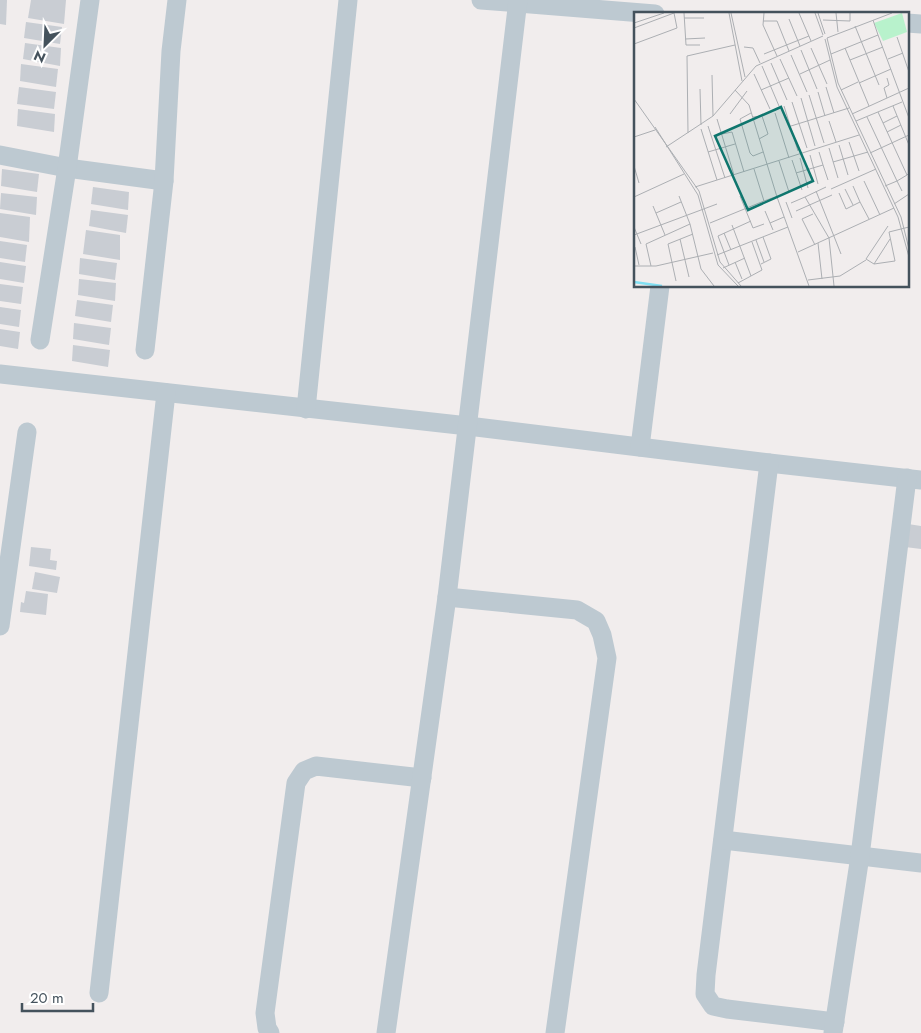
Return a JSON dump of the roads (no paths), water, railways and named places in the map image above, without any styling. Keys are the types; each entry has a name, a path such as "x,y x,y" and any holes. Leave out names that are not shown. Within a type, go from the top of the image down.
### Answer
{"street":[{"path":"40,340 67,168 90,0"},
{"path":"145,350 164,181 171,51 177,0"},
{"path":"306,409 348,0"},
{"path":"481,0 518,1 634,12"},
{"path":"386,1033 447,597 518,1"},
{"path":"908,23 921,24"},
{"path":"0,155 67,168 164,181"},
{"path":"640,447 660,288"},
{"path":"0,374 468,426 914,479 834,1028 712,1006 705,994 769,463"},
{"path":"99,993 166,393"},
{"path":"0,626 27,432"},
{"path":"447,597 578,610 596,621 602,635 607,658 555,1033"},
{"path":"270,1033 267,1028 265,1013 296,783 304,770 316,766 422,778"},
{"path":"723,840 921,863"}]}
